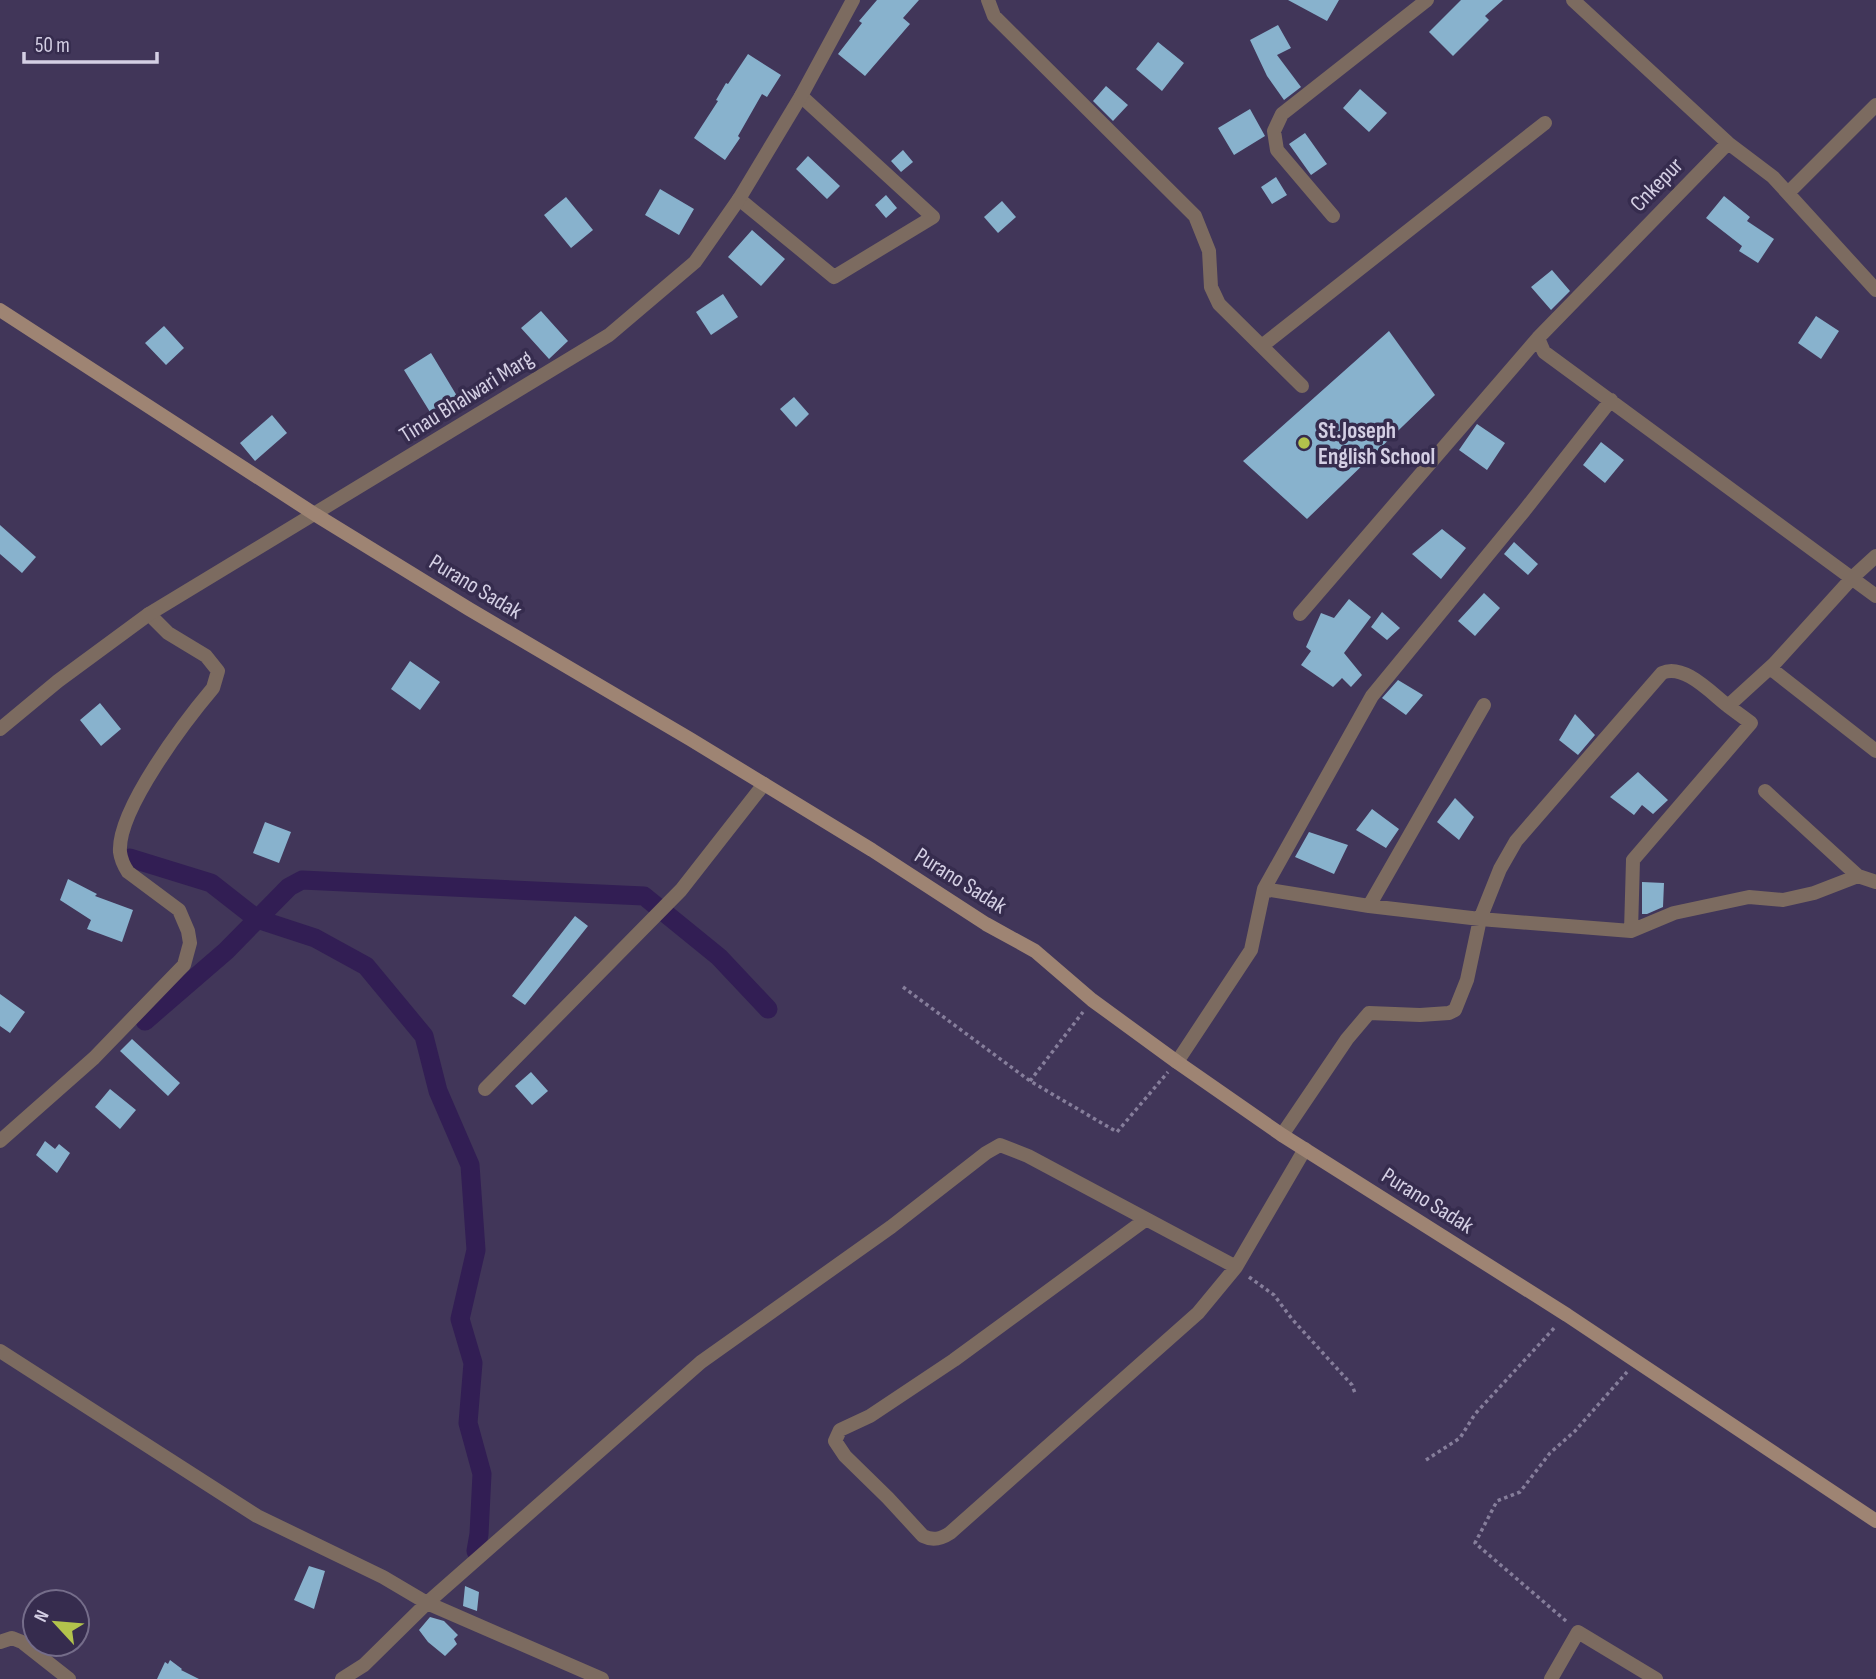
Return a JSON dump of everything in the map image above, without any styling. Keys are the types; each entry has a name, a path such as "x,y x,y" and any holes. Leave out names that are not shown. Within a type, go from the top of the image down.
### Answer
{"main road":[{"name":"Purano Sadak","path":"0,310 316,514 469,609 764,784 986,924 1035,951 1092,1000 1282,1135 1567,1315 1876,1521"}],"street":[{"name":"Tinau Bhalwari Marg","path":"0,729 58,681 149,614 609,335 695,262 739,199 801,96 853,0"},
{"path":"988,0 994,16 1195,216 1209,251 1211,287 1219,304 1302,386"},
{"path":"1333,216 1277,150 1274,131 1282,114 1427,0"},
{"path":"1573,0 1728,143 1773,177 1876,290"},
{"path":"739,199 834,277 933,216 801,96"},
{"path":"1788,193 1876,105"},
{"path":"1262,345 1545,123"},
{"name":"Cnkepur","path":"1300,614 1538,338 1728,143"},
{"path":"1538,338 1544,352 1876,596"},
{"path":"1177,1062 1251,950 1264,889 1372,696 1611,400"},
{"path":"1728,706 1770,668 1853,577 1876,556"},
{"path":"0,1141 94,1058 179,971 189,954 188,931 179,910 128,872 122,863 120,850 133,807 148,776 213,688 218,671 206,656 168,633 149,614"},
{"path":"1770,668 1876,751"},
{"path":"1282,1135 1347,1040 1369,1013 1420,1015 1449,1013 1455,1010 1467,980 1480,919 1500,869 1516,841 1662,673 1670,669 1684,673 1751,723 1633,860 1631,931"},
{"path":"1369,906 1484,705"},
{"path":"485,1089 681,890 764,784"},
{"path":"1765,791 1858,876 1876,882"},
{"path":"1264,889 1369,906 1480,919 1631,931 1674,913 1749,897 1783,900 1814,893 1858,876"},
{"path":"342,1679 364,1665 427,1603 701,1362 891,1227 1000,1145 1028,1156 1236,1267"},
{"path":"1145,1220 954,1360 870,1416 839,1430 835,1441 845,1456 923,1536 928,1539 941,1538 971,1515 1198,1313 1236,1267 1305,1149"},
{"path":"4,1359 257,1516 383,1577 427,1603 602,1679"},
{"path":"1551,1679 1578,1632 1656,1679"},
{"path":"0,1642 12,1638 23,1642 69,1679"}],"path":[{"path":"903,987 1030,1081 1117,1132 1177,1062"},
{"path":"1030,1081 1092,1000"},
{"path":"1236,1267 1274,1295 1292,1319 1352,1385 1355,1393"},
{"path":"1426,1460 1460,1438 1475,1414 1567,1315"},
{"path":"1578,1632 1475,1543 1497,1501 1520,1492 1550,1453 1575,1431 1637,1361"}],"building":[{"path":"877,0 919,0 903,18 910,24 865,76 838,54 862,23 859,21"},
{"path":"1288,0 1339,0 1327,21"},
{"path":"1461,0 1503,0 1485,16 1489,20 1453,56 1429,32"},
{"path":"1278,25 1291,48 1277,55 1301,87 1284,100 1267,76 1250,40"},
{"path":"1158,42 1184,63 1162,91 1136,69"},
{"path":"748,54 781,75 767,97 762,94 738,136 740,138 725,160 694,138 718,101 716,100 726,83 728,84"},
{"path":"1106,86 1128,105 1113,121 1093,101"},
{"path":"1360,89 1387,113 1369,132 1343,108"},
{"path":"1250,109 1265,136 1234,155 1218,128"},
{"path":"1305,133 1327,164 1311,175 1289,144"},
{"path":"903,150 913,162 901,172 891,161"},
{"path":"808,156 840,186 827,199 796,169"},
{"path":"1276,177 1287,195 1272,204 1261,187"},
{"path":"660,189 694,209 679,235 645,215"},
{"path":"886,195 897,208 886,218 875,205"},
{"path":"1724,196 1750,217 1747,221 1774,239 1758,263 1739,251 1742,246 1706,218"},
{"path":"566,197 593,230 571,248 544,215"},
{"path":"1002,201 1016,217 998,233 984,217"},
{"path":"752,230 785,259 761,286 728,257"},
{"path":"1552,270 1570,291 1551,310 1531,287"},
{"path":"723,294 738,317 711,335 696,312"},
{"path":"541,311 568,341 549,359 521,328"},
{"path":"1816,316 1839,331 1821,359 1798,343"},
{"path":"164,326 184,348 166,365 145,343"},
{"path":"1389,331 1435,395 1307,519 1243,461"},
{"path":"431,353 457,396 430,412 404,370"},
{"path":"794,397 809,414 796,427 780,409"},
{"path":"272,415 287,433 255,461 240,443"},
{"path":"1477,424 1505,443 1487,470 1459,450"},
{"path":"1601,442 1624,460 1605,483 1583,465"},
{"path":"0,525 36,557 22,573 0,554"},
{"path":"1442,529 1466,548 1441,579 1412,554"},
{"path":"1514,542 1538,564 1528,575 1504,554"},
{"path":"1484,593 1500,608 1475,636 1458,621"},
{"path":"1349,599 1371,617 1344,653 1362,675 1351,687 1342,678 1333,687 1301,665 1311,651 1306,647 1321,613 1334,618"},
{"path":"1382,612 1400,628 1387,640 1371,627"},
{"path":"410,661 440,682 420,710 391,689"},
{"path":"1398,680 1423,695 1406,715 1382,698"},
{"path":"100,703 121,729 101,746 80,720"},
{"path":"1575,714 1595,735 1578,755 1559,740"},
{"path":"1638,772 1668,800 1653,814 1642,805 1634,815 1610,797"},
{"path":"1455,798 1474,817 1459,840 1437,822"},
{"path":"1372,809 1399,829 1386,848 1356,830"},
{"path":"265,822 291,832 279,863 253,853"},
{"path":"1309,832 1348,845 1334,874 1295,857"},
{"path":"68,879 97,894 95,896 133,910 122,942 87,929 91,920 60,900"},
{"path":"1642,882 1664,883 1663,907 1642,914"},
{"path":"575,916 588,926 525,1005 512,996"},
{"path":"0,994 25,1012 10,1033 0,1026"},
{"path":"132,1039 180,1083 168,1096 120,1051"},
{"path":"531,1072 548,1091 532,1105 515,1086"},
{"path":"110,1089 136,1110 120,1129 95,1107"},
{"path":"45,1141 55,1149 59,1144 70,1153 57,1173 36,1155"},
{"path":"309,1566 325,1571 314,1609 294,1600"},
{"path":"465,1586 479,1592 477,1611 463,1606"},
{"path":"430,1617 444,1621 458,1635 454,1639 457,1644 445,1656 428,1642 419,1630"},
{"path":"170,1660 181,1670 199,1679 157,1679 165,1662 168,1664"}],"waterway":[{"path":"130,858 211,883 257,919 315,938 366,966 424,1036 438,1091 470,1165 476,1250 460,1319 473,1363 468,1423 482,1474 476,1551"},
{"path":"145,1021 226,951 289,887 302,880 644,896 719,957 768,1009"}],"place":[{"name":"St.Joseph English School","path":"1304,443"}]}
